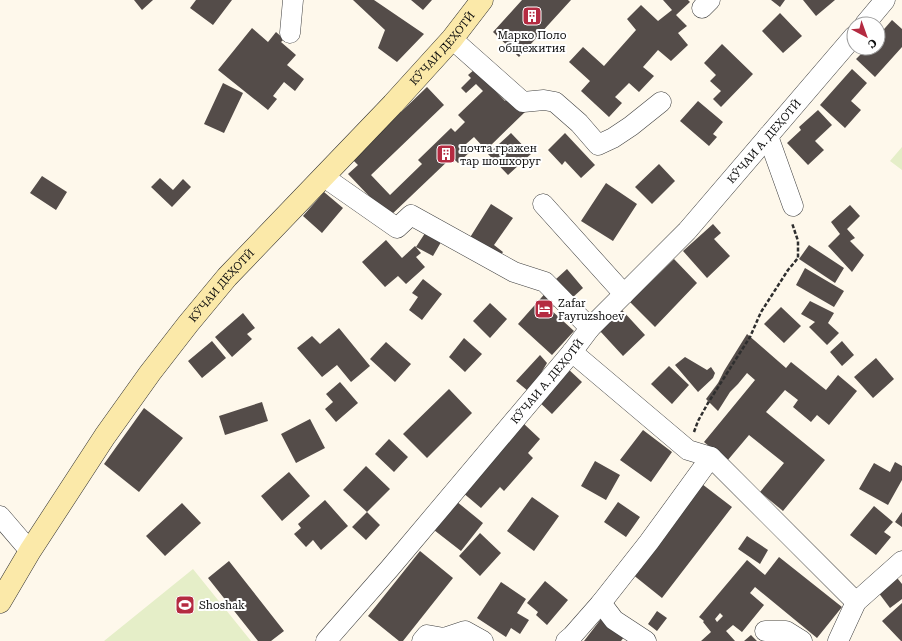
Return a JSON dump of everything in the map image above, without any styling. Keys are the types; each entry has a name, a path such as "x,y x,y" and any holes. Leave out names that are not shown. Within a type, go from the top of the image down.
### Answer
{"main road":[{"name":"КӮЧАИ ДЕҲОТӢ","path":"0,602 30,551 104,436 150,372 188,324 227,277 324,177 452,39 482,0"}],"street":[{"path":"290,33 293,0"},
{"path":"872,16 885,0"},
{"path":"452,39 523,102 544,100 555,102 579,123 598,145 613,138 632,126 661,102"},
{"name":"КӮЧАИ А. ДЕҲОТӢ","path":"326,641 390,568 572,352 590,328 687,232 846,45"},
{"path":"768,136 793,206"},
{"path":"324,177 397,228 411,215 514,272 546,282 590,328"},
{"path":"543,204 624,294"},
{"path":"572,352 688,450 711,457 856,602"},
{"path":"566,641 602,603 711,457"},
{"path":"0,516 30,551"},
{"path":"838,641 856,602 902,561"},
{"path":"602,603 614,620 646,641"},
{"path":"422,641 427,635 444,638 465,631 483,641"},
{"path":"765,631 786,631 802,641"}],"path":[{"path":"688,450 698,421 708,403 750,337 761,312 774,290 798,258 798,241 792,224 791,215 793,206"}],"green space":[{"path":"902,147 902,170 890,161"},
{"name":"Shoshak","path":"193,569 251,641 104,641"}],"building":[{"path":"134,0 153,0 142,10"},
{"path":"196,0 232,0 213,25 190,8"},
{"path":"353,0 374,0 424,34 397,62 378,48 385,30"},
{"path":"411,0 432,0 423,10"},
{"name":"Марко Поло общежития","path":"522,0 571,0 519,57 493,32"},
{"path":"663,0 688,0 690,2 676,15 687,26 678,33 688,45 671,61 658,50 643,67 654,76 639,92 629,83 615,97 622,103 609,117 581,91 590,81 569,62 583,47 604,66 636,30 627,19 641,5 658,21 672,10"},
{"path":"771,0 785,0 780,7"},
{"path":"803,0 835,0 816,16"},
{"path":"780,13 802,36 783,53 762,31"},
{"path":"892,20 902,29 902,47 875,77 856,59 859,56 886,56 886,27"},
{"path":"252,28 268,42 276,32 284,39 281,42 296,55 287,65 304,79 295,91 284,82 273,96 277,99 268,110 218,70"},
{"path":"722,44 753,74 721,107 713,99 721,91 710,81 716,75 704,63"},
{"name":"почта гражен тар шошхоруг","path":"475,69 505,101 511,95 526,111 486,150 474,137 466,144 472,150 458,163 452,157 389,217 348,174 358,165 352,159 427,87 444,105 371,175 390,195 422,164 418,160 451,128 455,132 465,122 458,115 483,91 476,84 466,93 461,88 471,78 468,75"},
{"path":"852,69 867,83 851,101 861,110 845,128 820,105"},
{"path":"223,83 243,93 224,133 204,124"},
{"path":"698,101 723,122 713,134 717,137 709,146 680,121"},
{"path":"818,110 832,125 815,141 824,150 808,165 787,143 801,130 799,127"},
{"path":"511,133 531,154 508,175 488,154"},
{"path":"565,133 595,165 581,178 565,161 562,165 548,150"},
{"path":"659,164 675,181 652,204 635,187"},
{"path":"42,176 67,192 56,210 30,193"},
{"path":"160,178 173,190 183,179 191,187 172,207 151,187"},
{"path":"606,183 637,204 613,241 581,221"},
{"path":"324,192 343,208 322,233 303,216"},
{"path":"491,204 513,218 494,245 503,252 496,262 469,239"},
{"path":"850,205 860,216 847,229 855,238 850,241 864,255 852,272 828,246 840,234 831,222"},
{"path":"713,224 721,233 714,239 730,256 707,278 683,251"},
{"path":"429,227 444,237 433,256 416,247"},
{"path":"386,240 402,258 415,246 421,253 416,257 425,267 406,284 398,276 385,287 362,262"},
{"path":"809,245 844,268 835,283 799,259"},
{"path":"674,259 697,283 655,327 630,302"},
{"path":"805,268 844,291 834,307 796,285"},
{"path":"567,269 583,288 572,298 555,280"},
{"path":"423,279 442,294 422,320 409,310 418,297 412,293"},
{"path":"549,289 560,299 551,310 574,331 552,355 518,324"},
{"path":"810,301 834,313 828,323 839,333 827,345 809,327 815,322 801,314"},
{"path":"490,303 507,319 490,338 473,321"},
{"path":"781,307 801,326 784,343 764,324"},
{"path":"622,310 645,335 623,356 600,331"},
{"path":"243,313 255,328 247,334 252,339 232,357 215,337"},
{"path":"339,328 370,366 351,382 337,365 322,377 297,348 312,336 320,344"},
{"path":"747,334 786,368 791,362 826,390 838,375 857,391 829,425 817,415 811,422 793,407 798,400 785,390 766,412 825,460 783,511 760,492 784,463 749,435 727,461 704,442 755,380 747,373 730,392 718,411 706,399 718,383"},
{"path":"464,338 482,354 465,372 449,357"},
{"path":"212,341 226,358 202,378 188,361"},
{"path":"842,341 854,355 842,366 830,352"},
{"path":"386,342 411,364 395,382 370,359"},
{"path":"540,355 547,363 537,380 528,391 516,381"},
{"path":"685,357 707,370 711,367 715,373 713,378 698,392 675,365"},
{"path":"876,358 894,379 873,398 854,377"},
{"path":"669,366 689,385 672,404 651,384"},
{"path":"566,367 582,382 552,414 536,399"},
{"path":"340,382 358,403 336,422 325,409 333,402 326,394"},
{"path":"449,389 472,413 427,458 403,434"},
{"path":"262,402 268,421 225,435 219,416"},
{"path":"144,408 183,438 139,492 104,464"},
{"path":"310,419 325,448 296,463 281,434"},
{"path":"523,423 540,439 528,453 533,458 504,491 500,487 481,508 462,492"},
{"path":"643,430 672,452 651,482 620,460"},
{"path":"389,439 408,457 394,472 375,454"},
{"path":"595,461 620,475 606,500 581,486"},
{"path":"895,462 902,466 902,480 888,505 859,489 874,463 890,472"},
{"path":"366,466 390,489 367,512 343,490"},
{"path":"289,472 310,496 282,521 261,496"},
{"path":"702,484 732,507 662,598 632,574"},
{"path":"532,497 559,516 534,551 507,531"},
{"path":"325,500 348,526 321,550 313,540 306,547 294,534 301,528 298,524"},
{"path":"456,501 483,523 461,551 434,530"},
{"path":"618,502 640,517 626,537 604,522"},
{"path":"182,503 201,523 165,556 146,536"},
{"path":"874,506 893,522 884,532 891,537 876,555 850,535"},
{"path":"367,512 380,525 366,540 352,527"},
{"path":"902,512 902,527 895,522"},
{"path":"480,533 501,553 480,576 459,556"},
{"path":"747,536 768,550 760,564 738,549"},
{"path":"420,551 453,578 403,641 399,641 368,616"},
{"path":"779,557 842,607 817,638 755,587 750,593 764,605 742,632 733,625 726,631 735,641 701,641 711,632 703,622 704,621 699,617 747,560 765,575","holes":["720,613 723,616 717,622 715,619"]},
{"path":"229,561 284,631 271,641 258,641 208,578"},
{"path":"894,574 902,584 902,599 890,608 875,588"},
{"path":"545,581 568,600 547,625 536,615 538,612 527,603"},
{"path":"501,582 526,599 517,613 529,620 520,634 511,628 506,637 477,618"},
{"path":"902,603 902,641 901,641 882,621"},
{"path":"657,611 667,618 657,631 648,624"},
{"path":"601,619 624,637 621,641 584,641"},
{"path":"751,635 757,641 744,641"}],"place":[{"name":"Марко Поло общежития","path":"532,16"},
{"name":"почта гражен тар шошхоруг","path":"446,154"},
{"name":"Zafar Fayruzshoev","path":"544,309"},
{"name":"Shoshak","path":"185,605"}]}
